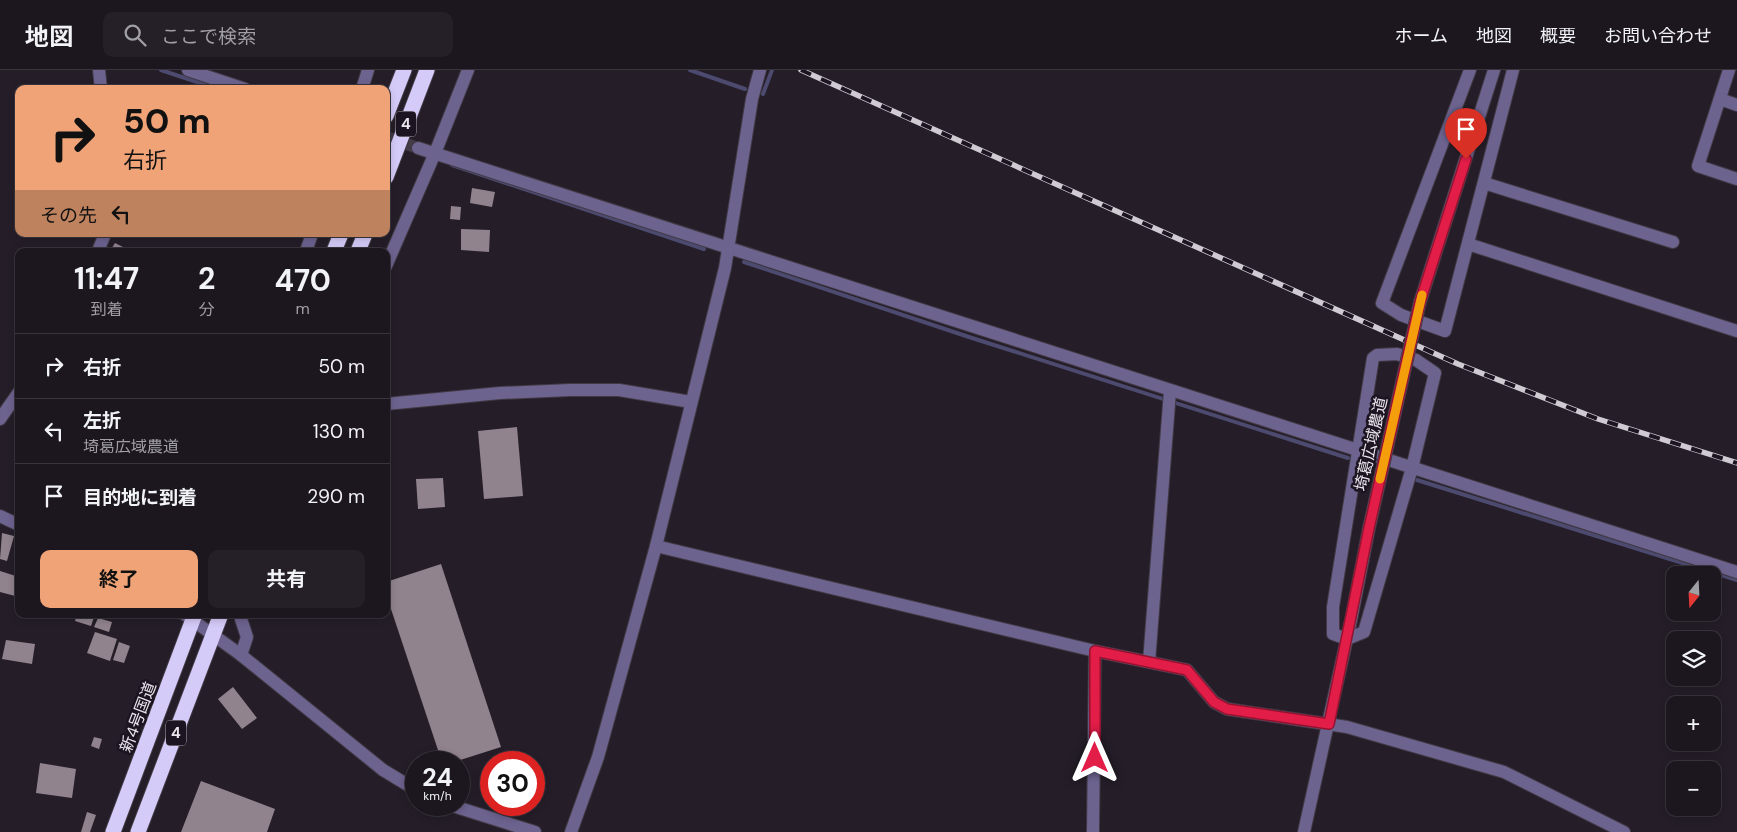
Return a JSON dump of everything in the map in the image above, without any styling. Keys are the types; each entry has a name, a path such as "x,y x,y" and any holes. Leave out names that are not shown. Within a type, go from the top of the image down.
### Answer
{"highway":[{"name":"4","path":"390,106 404,70"},
{"name":"4","path":"390,167 427,70"},
{"name":"新4号国道","path":"113,832 190,618"},
{"name":"4","path":"138,832 220,618"}],"street":[{"path":"99,70 100,85"},
{"path":"188,70 233,85"},
{"path":"363,85 368,70"},
{"path":"390,257 435,153 468,70"},
{"path":"571,832 598,757 656,546 728,249 753,93 760,70"},
{"path":"1470,70 1382,302 1401,315 1445,331 1513,70"},
{"name":"埼葛広域農道","path":"1304,832 1329,724 1369,528 1420,302 1494,70"},
{"path":"1729,70 1698,166 1737,179"},
{"path":"1720,99 1737,105"},
{"path":"418,148 1737,572"},
{"path":"1484,182 1672,242"},
{"path":"1468,244 1737,331"},
{"path":"1397,354 1416,360 1435,373 1412,468 1364,632 1347,639 1333,634 1333,607 1358,451 1373,358 1377,355 1397,354"},
{"path":"390,404 500,393 570,390 618,390 691,402"},
{"path":"1149,662 1170,391"},
{"path":"0,419 15,398"},
{"path":"0,516 15,523"},
{"path":"656,546 1095,651 1187,670 1214,702 1227,709 1347,727 1504,772 1624,832"},
{"path":"194,618 382,770 405,784"},
{"path":"241,618 247,637 241,655"},
{"path":"1093,832 1095,651"},
{"path":"470,811 534,832"}],"building":[{"path":"472,188 495,192 492,207 470,203"},
{"path":"451,206 461,207 460,220 450,219"},
{"path":"461,229 490,230 489,252 461,250"},
{"path":"115,243 125,248 112,248"},
{"path":"517,427 523,496 484,499 478,431"},
{"path":"443,478 445,507 418,509 416,479"},
{"path":"2,533 14,536 7,561 0,559"},
{"path":"441,564 501,747 488,751 480,751 480,754 470,757 470,751 438,751 390,606 390,581"},
{"path":"0,571 15,576 15,596 0,592"},
{"path":"76,618 94,618 91,626 75,621"},
{"path":"98,618 112,622 109,632 94,627"},
{"path":"95,632 117,639 110,661 87,653"},
{"path":"6,640 35,644 32,664 2,659"},
{"path":"119,642 130,646 124,663 113,660"},
{"path":"233,687 257,718 242,729 218,699"},
{"path":"94,737 102,739 99,749 91,746"},
{"path":"40,763 76,769 72,798 36,793"},
{"path":"201,781 275,809 267,832 181,832"},
{"path":"87,812 96,815 90,832 81,832"}],"waterway":[{"path":"161,70 206,85"},
{"path":"690,70 745,89"},
{"path":"763,94 772,70"},
{"path":"452,165 704,249"},
{"path":"744,262 969,337 1348,458"},
{"path":"1417,480 1737,580"}],"tunnel":[{"path":"390,138 418,148"}],"railway":[{"path":"801,70 1458,364 1598,419 1737,463"}],"slow traffic":[{"path":"1380,479 1422,295"}],"route":[{"path":"1095,758 1095,651 1187,670 1214,702 1227,709 1329,724 1369,528 1420,302 1466,159"}]}
